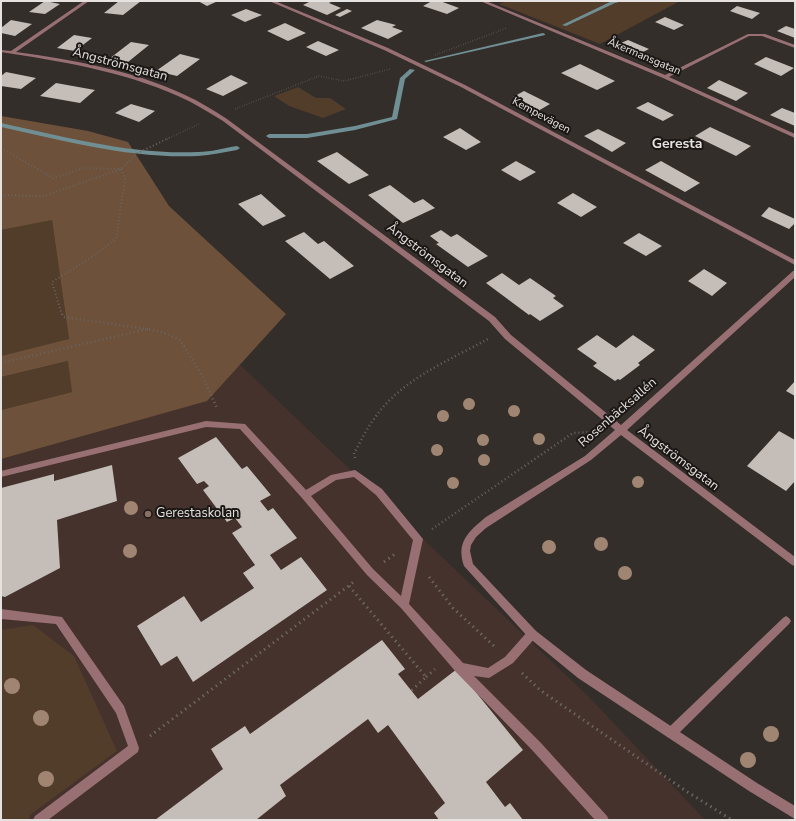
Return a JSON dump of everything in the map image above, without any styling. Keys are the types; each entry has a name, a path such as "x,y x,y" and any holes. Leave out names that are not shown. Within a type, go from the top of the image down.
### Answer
{"street":[{"path":"11,53 87,1"},
{"name":"Kempevägen","path":"271,1 412,62 470,89 795,263"},
{"name":"Åkermansgatan","path":"482,1 665,77 795,136"},
{"path":"665,77 748,35 763,35 795,47"},
{"name":"Ångströmsgatan","path":"1,51 94,68 144,81 181,95 218,115 486,315 508,338 620,430 795,562"},
{"name":"Rosenbäcksallén","path":"532,634 494,595 469,566 464,556 466,543 474,532 489,520 588,458 795,273"},
{"path":"1,474 206,424 242,426 305,494 370,572 404,605 460,668 537,747 602,820"},
{"path":"305,494 334,477 355,473 379,492 418,539 404,605"},
{"path":"1,614 59,620 120,710 134,748 51,815 39,820"},
{"path":"671,733 786,620"},
{"path":"460,668 489,673 509,660 532,634 582,674 795,813"}],"path":[{"path":"1,195 44,196 121,169 138,153 218,115 319,76 344,81 382,72 405,63 423,60 530,20"},
{"path":"1,148 53,178 84,168 121,169"},
{"path":"121,169 125,179 116,239 89,259 52,282 62,316 148,329 162,332 180,340 203,377 215,406 242,426"},
{"path":"1,363 148,329"},
{"path":"355,473 354,453 374,418 399,392 436,368 502,331"},
{"path":"134,748 349,586 573,433 620,430"},
{"path":"424,572 453,608 540,690 686,791 732,820"},
{"path":"349,586 426,677"},
{"path":"411,691 434,670"}],"shaded area":[{"path":"506,1 680,1 600,44 499,4"},
{"path":"298,87 316,98 330,98 346,109 323,118 289,106 274,96"},
{"path":"1,116 88,131 128,142 169,206 286,314 207,401 1,459 1,410 72,392 68,361 1,377 1,356 69,339 52,220 1,230"},
{"name":"Gerestaskolan","path":"69,202 589,697 705,820 1,820 1,596 5,597 60,568 57,520 117,501 112,465 54,481 54,474 1,488 1,410 72,392 1,377 1,356 69,340 52,220 1,230","holes":["216,437 242,469 247,466 271,494 260,501 268,511 273,508 297,537 270,555 281,570 327,590 193,682 177,656 160,666 137,626 184,596 201,622 254,588 243,573 255,565 232,533 242,527 235,518 227,522 203,490 209,486 204,481 197,484 178,458"]},
{"path":"52,219 69,340 1,356 1,230"},
{"path":"69,361 72,392 1,410 1,377"},
{"path":"33,625 74,656 117,751 30,815 29,820 1,820 1,630"}],"building":[{"path":"45,1 60,4 45,14 29,12"},
{"path":"119,1 141,1 123,15 104,13"},
{"path":"198,1 218,1 207,6"},
{"path":"311,1 333,1 329,3 341,8 327,15 303,5"},
{"path":"432,1 440,1 459,8 447,14 423,6"},
{"path":"737,6 760,13 752,19 730,11"},
{"path":"246,9 262,15 245,22 231,15"},
{"path":"347,9 352,11 340,17 335,15"},
{"path":"665,17 684,25 674,30 655,22"},
{"path":"11,20 32,24 15,36 1,33 1,28"},
{"path":"377,20 396,25 392,27 403,31 388,39 361,28"},
{"path":"285,23 306,33 288,41 267,31"},
{"path":"786,26 795,29 795,38 777,31"},
{"path":"74,35 92,38 75,51 57,48"},
{"path":"628,40 649,49 635,56 614,46"},
{"path":"318,41 339,50 326,56 306,47"},
{"path":"131,42 149,45 128,62 109,59"},
{"path":"180,54 200,59 177,76 156,71"},
{"path":"766,57 794,68 781,76 754,64"},
{"path":"580,64 615,81 597,90 561,73"},
{"path":"6,72 36,78 21,89 1,86 1,76"},
{"path":"231,75 248,83 223,96 206,89"},
{"path":"719,80 748,93 736,101 707,88"},
{"path":"56,83 95,90 80,103 40,96"},
{"path":"524,91 550,104 538,111 513,97"},
{"path":"648,102 674,115 663,121 636,108"},
{"path":"131,104 155,111 139,122 115,113"},
{"path":"782,108 795,113 795,126 770,115"},
{"path":"710,127 751,146 736,156 695,136"},
{"path":"460,128 481,142 466,150 443,137"},
{"path":"598,129 626,143 612,152 584,136"},
{"path":"337,152 369,175 349,184 317,161"},
{"path":"516,161 536,172 520,181 501,170"},
{"path":"661,161 700,183 685,192 645,170"},
{"path":"390,185 414,203 423,199 435,208 403,223 368,195"},
{"path":"573,193 597,207 581,217 557,203"},
{"path":"261,194 286,216 263,226 238,204"},
{"path":"769,207 795,219 795,223 789,229 761,216"},
{"path":"441,230 451,237 457,234 488,256 468,267 436,244 439,243 430,236"},
{"path":"304,232 318,244 324,241 354,266 330,279 285,241"},
{"path":"639,233 662,246 646,256 623,243"},
{"path":"704,269 727,283 712,296 688,281"},
{"path":"502,273 519,285 530,278 556,296 553,298 564,306 540,321 530,314 529,315 486,283"},
{"path":"597,335 616,348 633,335 655,350 638,363 640,365 620,380 618,379 615,381 593,366 597,363 577,349"},
{"path":"795,381 795,396 786,391"},
{"path":"779,431 795,440 795,481 786,491 747,466"},
{"path":"216,437 242,469 247,466 271,495 260,501 268,511 273,508 297,538 270,555 281,570 301,557 327,590 193,682 177,656 161,666 137,626 184,596 201,622 254,588 243,573 255,565 232,533 242,527 235,518 227,522 203,490 209,486 204,481 197,484 178,458"},
{"path":"112,465 117,501 57,520 60,568 5,597 1,596 1,488 54,474 54,481"},
{"path":"382,640 405,669 398,674 418,699 457,669 523,750 486,782 505,807 510,803 523,820 439,820 434,813 445,803 388,725 378,733 368,719 280,785 286,796 256,820 155,820 223,769 211,749 245,726 250,734"}],"waterway":[{"path":"564,25 614,2 621,1"},
{"path":"426,61 543,34"},
{"path":"269,136 307,136 355,128 395,118 403,78 412,70"},
{"path":"1,125 49,136 145,152 199,154 237,148"}],"place":[{"name":"Gerestaskolan","path":"148,514"}],"district":[{"name":"Geresta","path":"677,145"}]}
